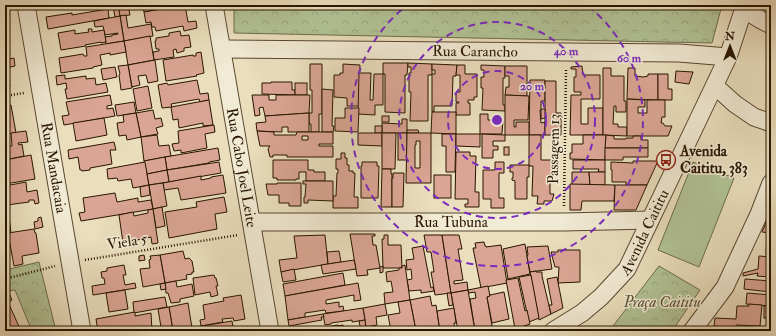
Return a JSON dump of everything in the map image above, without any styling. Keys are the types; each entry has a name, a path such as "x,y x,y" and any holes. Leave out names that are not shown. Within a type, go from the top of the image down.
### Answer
{"street":[{"name":"Rua Mandacaia","path":"26,5 82,331"},
{"name":"Rua Cabo Joel Leite","path":"214,5 270,331"},
{"name":"Avenida Caititu","path":"553,331 582,313 601,297 627,269 728,57 744,7 761,20 771,25"},
{"name":"Rua Carancho","path":"222,49 678,53 728,57"},
{"path":"715,86 735,104 754,117 771,123"},
{"path":"692,331 725,287 759,214 771,183"},
{"name":"Rua Tubuna","path":"253,227 650,220"}],"path":[{"name":"Passagem 13","path":"564,222 566,52"},
{"path":"5,96 40,90"},
{"name":"Viela 5","path":"5,279 70,262 253,227"}],"green space":[{"path":"234,5 722,5 712,43 234,33"},
{"path":"693,162 734,178 699,267 658,250"},
{"path":"39,262 56,331 32,331 15,290 5,291 5,270"},
{"name":"Praça Caititu","path":"659,266 700,290 672,331 601,331 613,326"}],"building":[{"path":"75,5 118,5 99,8 98,6 75,9"},
{"path":"118,5 128,5 130,15 120,16"},
{"path":"118,5 120,16 115,17 113,6"},
{"path":"142,5 155,5 156,10 144,12"},
{"path":"185,5 188,22 196,21 197,28 184,31 183,26 156,31 155,27 152,27 151,22 146,23 144,12"},
{"path":"108,9 109,18 48,29 46,17 72,13 72,15"},
{"path":"5,10 9,25 5,26"},
{"path":"126,15 128,28 151,24 153,36 124,41 120,16"},
{"path":"120,16 124,41 106,44 105,37 118,33 105,35 103,26 95,27 94,21"},
{"path":"88,29 92,29 92,32 104,30 106,42 61,50 58,33 75,30 75,34 89,32"},
{"path":"180,31 181,36 189,35 191,47 184,48 184,51 177,53 176,49 173,50 174,57 154,60 153,52 159,51 159,49 156,49 156,38 169,36 169,33"},
{"path":"150,36 154,60 128,65 124,41"},
{"path":"124,41 126,52 100,55 102,65 93,68 61,73 59,58 83,54 84,56 87,56 86,47"},
{"path":"201,52 204,73 196,75 197,76 166,81 163,60 193,55 196,56 196,53"},
{"path":"14,58 15,66 6,68 7,70 5,70 5,60"},
{"path":"155,60 158,81 148,83 146,75 138,76 140,85 132,87 128,65"},
{"path":"383,63 408,63 407,75 405,75 405,113 385,112 385,74 383,74"},
{"path":"408,63 432,64 432,75 428,75 428,121 410,121 411,92 409,92 409,73 411,73 411,67 408,67"},
{"path":"310,64 322,64 322,114 319,114 319,132 311,132 311,124 309,124 309,113 312,113"},
{"path":"343,64 360,65 359,106 347,106 347,98 334,97 334,75 340,75 340,73 343,73"},
{"path":"432,64 457,65 456,76 453,76 452,106 434,106 434,112 432,112 432,74 435,74 435,70 432,70"},
{"path":"128,65 132,88 121,90 118,66"},
{"path":"457,65 465,65 465,74 477,74 477,97 474,97 474,100 468,100 468,103 470,103 470,115 456,115 456,103 459,102 456,102 456,92 460,92 460,75 456,75"},
{"path":"481,65 505,66 505,78 503,78 503,105 505,105 505,111 482,110 483,88 481,88 481,77 484,77 484,70 481,70"},
{"path":"505,66 527,66 527,96 505,95 506,87 509,87 509,76 505,76"},
{"path":"582,66 583,75 600,75 600,99 581,99 581,124 588,124 588,108 603,108 603,135 570,135 571,95 581,95 581,92 574,92 574,77 576,77 576,69 571,69 571,67"},
{"path":"115,67 117,77 103,80 101,69"},
{"path":"603,68 611,68 611,76 624,76 624,101 626,101 626,112 616,112 616,106 614,106 613,124 618,124 618,127 627,127 627,136 603,135"},
{"path":"628,68 635,68 635,76 643,77 648,76 648,74 658,74 658,100 627,99"},
{"path":"676,71 693,72 689,84 675,82"},
{"path":"359,73 371,73 370,100 373,100 374,74 383,74 383,105 375,105 375,115 358,114"},
{"path":"658,74 668,74 668,89 672,89 672,100 658,100"},
{"path":"65,75 65,79 86,76 86,79 95,78 96,85 106,83 108,92 67,99 65,89 67,89 66,83 57,85 56,76"},
{"path":"5,76 8,76 10,86 5,87"},
{"path":"197,80 200,94 208,93 209,100 200,102 199,99 171,104 172,107 162,108 158,85 167,83 168,85"},
{"path":"530,80 545,80 545,101 541,101 540,110 541,123 545,122 545,135 529,135"},
{"path":"545,81 556,81 556,113 561,113 561,135 545,135"},
{"path":"292,82 292,90 295,90 295,95 262,94 262,83"},
{"path":"295,83 307,83 307,95 295,95"},
{"path":"148,86 152,108 137,111 133,89"},
{"path":"322,89 333,90 333,132 322,132"},
{"path":"110,95 112,105 107,106 107,109 113,108 115,116 64,125 62,116 69,115 66,102"},
{"path":"252,95 269,95 269,100 276,100 276,95 310,95 309,113 265,116 263,107 259,108 260,115 255,116"},
{"path":"505,95 529,96 528,120 514,120 514,127 516,127 516,122 529,122 529,135 505,135"},
{"path":"627,99 645,100 645,107 638,107 638,113 647,113 647,100 665,100 665,117 662,117 661,123 665,126 672,126 668,136 627,136"},
{"path":"209,100 213,125 203,126 203,123 179,128 178,119 173,120 171,107"},
{"path":"134,102 136,113 117,116 115,105"},
{"path":"11,105 16,133 5,134 5,106"},
{"path":"345,108 359,108 358,132 335,131 335,118 345,118"},
{"path":"541,109 545,109 545,118 541,119"},
{"path":"153,110 155,119 161,118 163,126 156,128 158,134 141,137 136,113"},
{"path":"432,112 456,112 456,134 431,133"},
{"path":"136,113 141,137 127,140 126,135 119,136 117,123 124,122 123,115"},
{"path":"309,113 309,132 288,132 288,127 282,127 282,132 257,131 256,123 266,122 265,116"},
{"path":"480,114 488,114 488,120 503,120 502,134 480,134"},
{"path":"382,116 389,116 389,122 382,122"},
{"path":"104,118 107,135 76,141 73,123"},
{"path":"402,119 407,119 407,133 382,133 382,123 402,124"},
{"path":"214,125 215,132 205,134 207,148 181,153 181,150 174,151 172,144 179,143 178,131"},
{"path":"375,126 382,126 382,133 375,133"},
{"path":"407,130 418,130 419,133 407,133"},
{"path":"26,131 28,142 18,143 19,145 22,144 24,156 5,160 5,147 12,146 11,133"},
{"path":"257,131 274,132 274,135 296,135 297,132 333,132 333,144 319,144 319,146 333,146 333,157 287,157 287,155 273,155 273,157 270,157 268,149 270,146 260,146","holes":["302,136 308,136 308,140 302,140"]},
{"path":"358,133 382,133 382,146 358,145"},
{"path":"382,133 396,133 395,169 382,169"},
{"path":"398,133 407,133 407,160 398,160"},
{"path":"407,133 431,133 431,183 406,183","holes":["416,141 420,141 420,168 415,168 415,145"]},
{"path":"442,134 456,134 455,172 446,172 446,146 442,146"},
{"path":"456,134 480,134 480,147 456,146"},
{"path":"482,134 505,135 505,141 493,141 493,146 498,146 498,150 493,150 493,158 482,158"},
{"path":"157,135 159,146 169,145 171,156 144,161 141,137"},
{"path":"529,135 541,135 541,160 557,160 557,174 550,174 550,194 554,194 552,201 544,201 544,204 537,204 538,196 532,196 533,166 529,166"},
{"path":"583,135 606,135 605,160 570,159 572,144 583,144"},
{"path":"606,135 614,136 614,139 626,139 633,138 633,136 641,136 641,140 648,140 648,148 605,148"},
{"path":"114,142 116,150 110,150 112,164 82,171 80,170 78,157 69,159 68,150"},
{"path":"504,147 509,147 509,155 504,155"},
{"path":"218,148 220,160 167,170 165,157"},
{"path":"605,148 648,148 648,157 623,157 623,160 605,160"},
{"path":"456,152 470,152 470,156 476,156 475,192 479,192 479,207 465,207 465,204 468,204 468,199 455,199"},
{"path":"341,153 345,153 347,165 349,165 349,171 353,171 353,173 355,173 354,197 358,197 358,208 333,208 333,196 336,196 338,173 338,169 336,169 336,159 341,159"},
{"path":"31,155 35,179 5,184 5,160"},
{"path":"165,157 167,170 147,174 144,161"},
{"path":"273,160 308,160 308,170 314,170 314,172 325,172 325,181 306,181 306,172 299,172 299,179 296,180 277,180 277,178 273,178"},
{"path":"573,160 605,160 605,172 598,172 599,169 573,169"},
{"path":"633,161 658,161 647,185 626,185 626,182 612,182 611,162 633,163"},
{"path":"145,162 149,185 133,188 131,179 118,181 117,178 108,179 107,169"},
{"path":"219,162 221,173 169,182 167,170"},
{"path":"362,162 377,162 377,166 379,166 378,198 361,198"},
{"path":"495,162 504,162 504,173 499,173 499,198 504,198 504,208 491,208 491,199 483,199 483,170 495,170"},
{"path":"510,165 529,165 529,177 527,177 527,199 515,199 515,181 512,180 513,172 510,172"},
{"path":"382,169 391,169 392,207 381,207"},
{"path":"167,170 169,182 149,185 147,174"},
{"path":"572,172 589,172 590,185 572,185"},
{"path":"589,172 605,172 605,185 590,185"},
{"path":"393,173 404,173 403,207 392,207"},
{"path":"223,175 226,193 181,200 178,188 164,190 163,183 201,176 201,180"},
{"path":"434,175 451,175 451,198 434,198"},
{"path":"303,181 333,181 333,201 308,200 308,203 304,203 306,184 303,184"},
{"path":"26,182 27,192 37,190 39,203 35,204 34,200 29,200 29,202 7,205 8,208 5,209 5,186"},
{"path":"163,183 167,206 153,209 149,185"},
{"path":"301,183 301,206 289,206 289,203 279,203 279,195 268,195 266,184"},
{"path":"570,184 615,185 614,201 582,201 581,210 570,210"},
{"path":"149,185 150,195 141,197 140,187"},
{"path":"615,185 647,185 636,210 614,210"},
{"path":"115,193 117,202 138,198 138,202 151,200 153,209 81,221 79,213 85,212 83,198"},
{"path":"224,197 227,212 215,214 217,229 169,238 165,212 197,207 196,202"},
{"path":"162,207 165,226 156,228 153,209"},
{"path":"8,208 11,233 5,234 5,209"},
{"path":"153,209 158,243 152,244 151,237 123,243 119,215 133,212 134,216 148,213 148,210"},
{"path":"771,211 771,233 762,232"},
{"path":"41,217 43,227 35,229 34,222 38,221 38,218"},
{"path":"34,229 39,253 22,256 23,264 14,266 8,233"},
{"path":"8,233 9,242 5,242 5,234"},
{"path":"770,233 771,255 766,255 767,237 769,237"},
{"path":"350,234 375,234 375,236 372,236 373,245 376,245 380,268 367,270 368,275 357,276"},
{"path":"325,235 328,264 281,272 279,260 297,258 294,236"},
{"path":"384,235 388,235 388,245 401,245 402,268 383,268 382,239 384,239"},
{"path":"424,235 442,235 451,293 435,295 431,272 434,272 431,252 427,252"},
{"path":"442,235 459,235 462,249 458,249 463,280 454,281 454,284 467,282 468,290 451,293"},
{"path":"484,242 486,247 501,245 507,283 481,288 473,248 476,248 475,243"},
{"path":"525,244 530,274 508,279 503,249"},
{"path":"423,246 431,288 433,287 434,291 421,293 421,290 409,291 407,280 412,279 411,269 407,270 406,260 414,259 412,248"},
{"path":"548,246 552,269 530,272 527,247"},
{"path":"558,250 580,250 580,282 558,283 559,267 555,267 551,252 558,252"},
{"path":"183,251 185,259 189,258 192,261 194,272 186,275 187,279 165,283 160,255"},
{"path":"339,251 341,262 328,264 327,252"},
{"path":"144,255 145,260 139,261 139,256"},
{"path":"160,255 165,283 143,287 140,269 150,268 150,256"},
{"path":"759,256 771,257 771,281 769,281 770,277 757,276 758,273 743,276 743,273 758,269"},
{"path":"354,260 356,269 323,274 321,265"},
{"path":"124,265 126,275 123,275 125,285 135,283 136,288 93,295 92,286 105,284 101,272 107,271 107,268"},
{"path":"405,265 410,300 385,304 384,293 393,292 391,281 387,282 386,272 399,270 399,268 402,268 402,266"},
{"path":"383,266 383,272 380,273 380,267"},
{"path":"294,269 296,280 283,282 281,272"},
{"path":"530,272 542,272 551,314 539,320"},
{"path":"343,273 345,285 285,296 283,284"},
{"path":"214,275 218,286 216,286 218,295 211,297 210,292 195,295 193,278"},
{"path":"531,275 539,318 529,322 519,277"},
{"path":"557,277 563,308 551,314 549,305 552,305 547,279"},
{"path":"518,278 525,311 527,310 530,324 515,329 506,280"},
{"path":"745,279 771,281 771,292 744,289"},
{"path":"176,281 177,287 192,284 194,296 180,299 180,302 171,303 168,293 166,293 165,283"},
{"path":"165,283 166,289 161,290 160,284"},
{"path":"358,283 361,300 354,301 354,295 326,300 326,304 339,302 339,307 343,306 344,311 326,313 325,310 305,313 305,317 288,320 285,296"},
{"path":"488,286 490,296 487,297 493,331 475,331 470,299 476,298 475,292 469,293 468,290"},
{"path":"125,290 128,309 109,312 106,293"},
{"path":"468,290 475,331 458,331 451,293"},
{"path":"504,292 509,319 492,323 487,297"},
{"path":"9,293 12,300 8,302 21,331 5,331 5,294"},
{"path":"447,293 451,293 453,305 449,306"},
{"path":"747,293 771,295 769,306 746,304"},
{"path":"241,295 245,319 234,321 233,318 222,319 223,322 201,326 200,320 205,319 203,305 224,301 223,298"},
{"path":"430,296 432,306 436,305 440,331 416,331 410,300"},
{"path":"165,297 167,307 134,313 133,302"},
{"path":"410,300 416,331 391,331 388,315 400,313 398,302"},
{"path":"188,303 192,328 173,331 169,307"},
{"path":"385,304 387,315 376,317 377,325 366,327 363,308"},
{"path":"749,304 762,305 760,326 736,325 736,328 714,326 715,318 736,319 737,306 749,306"},
{"path":"764,306 771,306 771,318 764,318"},
{"path":"169,307 173,331 152,331 152,329 161,327 158,309"},
{"path":"363,308 365,320 352,322 352,320 325,325 323,314"},
{"path":"454,308 456,323 454,323 455,331 440,331 437,311"},
{"path":"135,312 135,316 151,313 152,331 98,331 96,319"},
{"path":"323,314 324,317 321,317 322,320 289,326 288,320"},
{"path":"365,320 366,331 361,331 359,321"},
{"path":"232,321 233,327 235,327 235,331 196,331 196,327"},
{"path":"343,325 344,331 301,331"},
{"path":"715,329 745,331 714,331"}],"place":[{"name":"Avenida Caititu, 383","path":"666,160"}]}
